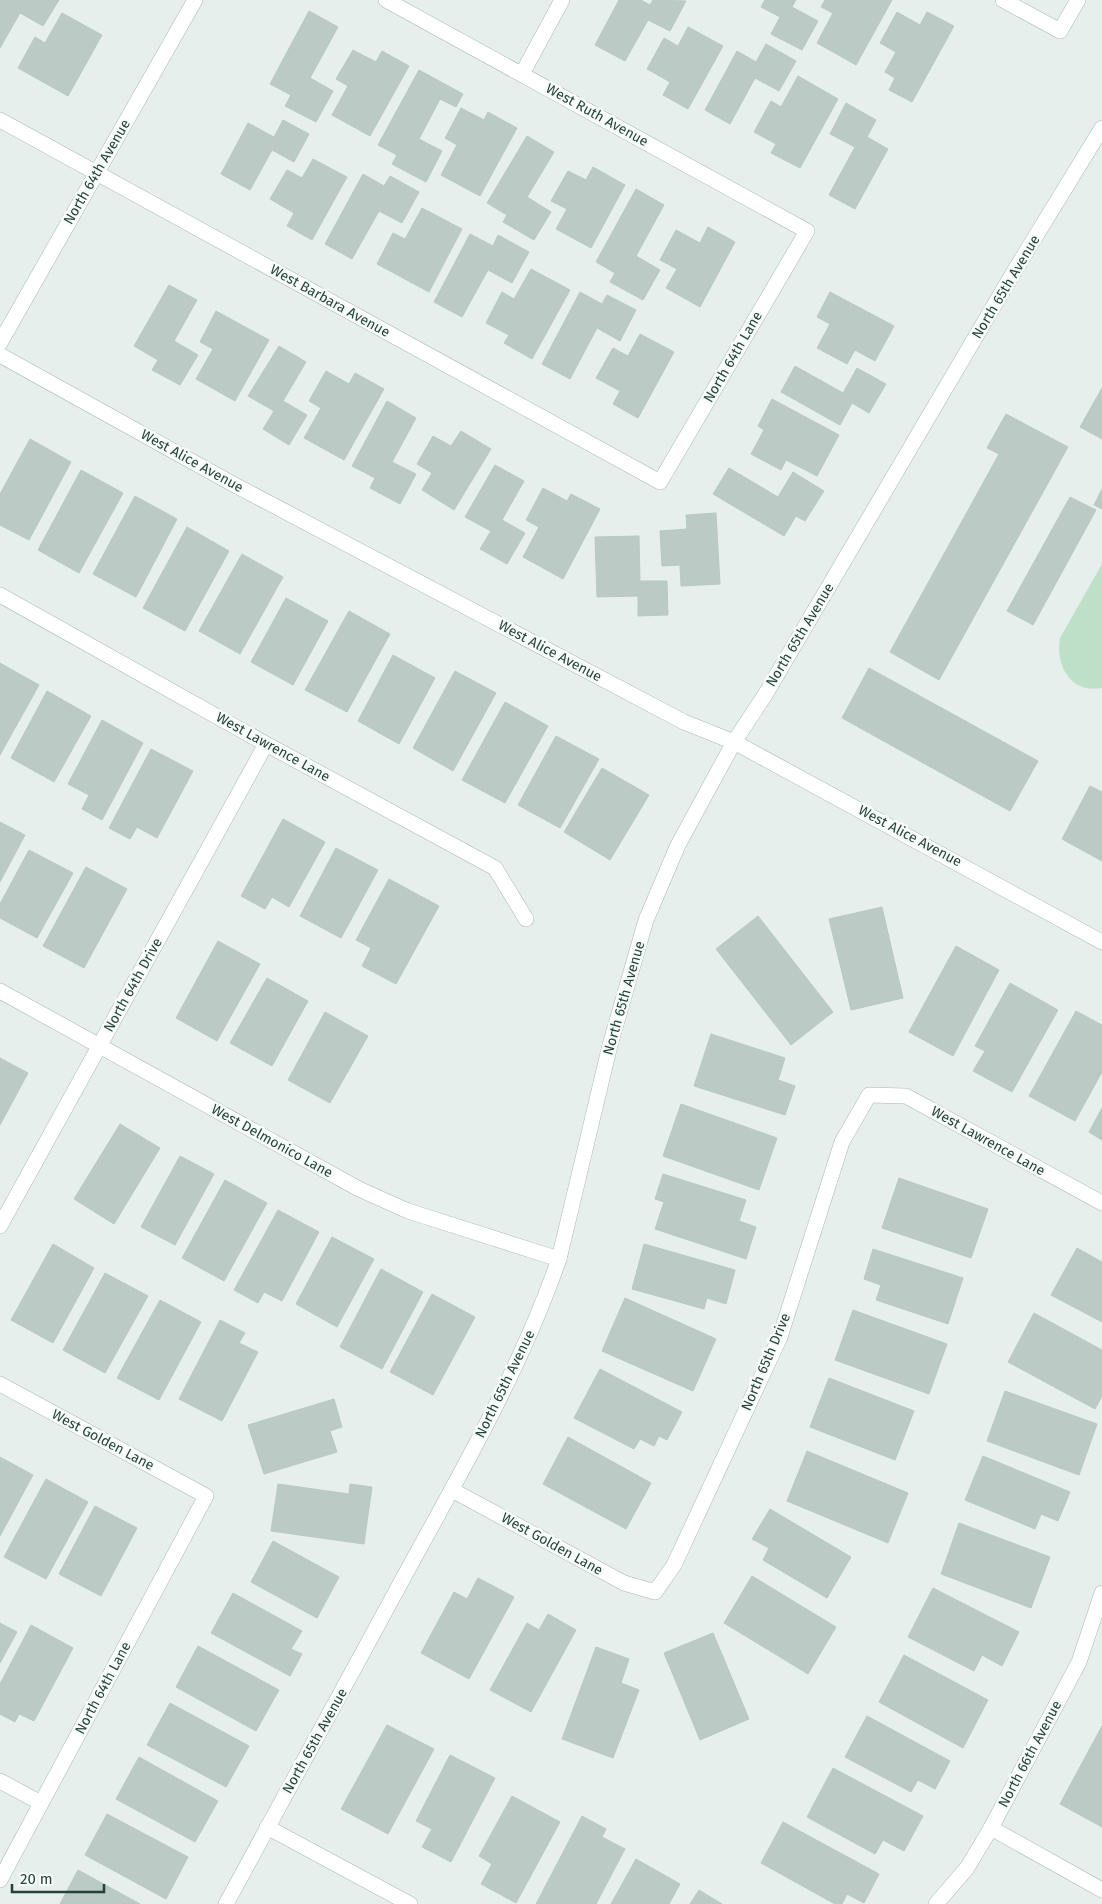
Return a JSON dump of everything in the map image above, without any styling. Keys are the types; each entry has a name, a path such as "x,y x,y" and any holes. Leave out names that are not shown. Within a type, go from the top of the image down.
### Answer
{"street":[{"name":"North 64th Avenue","path":"0,343 195,0"},
{"name":"West Ruth Avenue","path":"386,0 807,231"},
{"path":"522,74 562,0"},
{"path":"1003,0 1060,31 1078,0"},
{"name":"West Barbara Avenue","path":"0,120 660,482"},
{"name":"North 65th Avenue","path":"226,1904 452,1490 530,1335 559,1259 610,1044 646,920 678,845 734,742 765,695 1012,275 1102,128"},
{"name":"North 64th Lane","path":"660,482 807,231"},
{"name":"West Alice Avenue","path":"0,355 292,516 684,722 734,742 1102,942"},
{"name":"West Lawrence Lane","path":"0,595 266,744 495,868 526,919"},
{"name":"North 64th Drive","path":"0,1226 266,744"},
{"name":"West Delmonico Lane","path":"0,991 359,1189 408,1211 559,1259"},
{"name":"West Lawrence Lane","path":"869,1096 906,1096 1102,1203"},
{"name":"North 65th Drive","path":"655,1592 674,1565 780,1338 842,1142 869,1096"},
{"name":"West Golden Lane","path":"0,1384 206,1496"},
{"name":"West Golden Lane","path":"452,1490 624,1583 655,1592"},
{"name":"North 64th Lane","path":"0,1880 206,1496"},
{"name":"North 66th Avenue","path":"936,1904 967,1868 991,1828 1079,1662 1102,1593"},
{"path":"0,1781 41,1803"},
{"path":"267,1827 410,1904"},
{"path":"991,1828 1102,1890"}],"green space":[{"path":"1102,564 1102,688 1091,689 1082,687 1068,676 1063,668 1059,648 1060,638"}],"building":[{"path":"0,0 59,0 43,26 20,13 0,48"},
{"path":"619,0 641,0 650,5 653,0 686,1 670,31 648,20 625,61 595,45"},
{"path":"765,0 796,0 792,7 818,21 802,50 771,34 780,17 761,7"},
{"path":"825,0 892,0 856,65 817,43 833,13 821,7"},
{"path":"309,11 338,27 310,78 333,91 316,122 285,106 291,95 270,84"},
{"path":"897,12 920,25 927,12 954,26 912,102 889,90 895,78 885,72 896,52 880,43"},
{"path":"62,13 102,35 68,96 18,68 35,37 45,43"},
{"path":"688,27 723,46 688,109 663,95 670,82 647,69 664,38 678,46"},
{"path":"766,44 796,61 779,91 755,78 730,124 705,110 737,51 756,62"},
{"path":"353,50 376,62 382,51 409,66 370,136 332,115 348,86 336,79"},
{"path":"419,70 463,94 456,107 440,99 419,139 442,151 426,182 392,164 397,155 378,145"},
{"path":"798,76 838,99 800,168 771,153 776,144 754,132 771,101 781,107"},
{"path":"846,103 876,120 867,137 888,149 855,209 829,195 855,147 830,134"},
{"path":"461,108 484,120 488,112 517,128 480,196 441,175 457,145 445,138"},
{"path":"283,120 309,134 294,162 272,150 250,190 221,174 248,123 274,137"},
{"path":"527,136 554,152 527,197 551,212 534,240 503,222 507,215 487,203"},
{"path":"313,159 347,177 312,240 287,226 294,213 270,199 287,170 302,178"},
{"path":"593,167 625,185 591,248 556,229 567,209 551,201 568,171 586,180"},
{"path":"363,174 384,186 390,176 419,192 402,223 379,211 352,259 325,244"},
{"path":"636,189 664,205 636,256 660,270 643,300 610,282 615,273 596,262"},
{"path":"422,208 462,229 429,292 377,264 393,233 405,239"},
{"path":"708,227 735,242 700,307 666,288 677,269 660,260 676,230 700,243"},
{"path":"470,234 493,246 498,235 529,252 512,283 488,270 462,317 434,302"},
{"path":"531,269 570,290 532,359 504,343 509,335 486,323 502,292 514,299"},
{"path":"169,285 197,300 174,341 198,355 180,385 152,370 158,360 134,346"},
{"path":"580,292 602,304 607,295 636,310 620,341 597,328 570,379 542,364"},
{"path":"830,292 894,326 875,361 855,350 847,364 817,348 830,324 817,317"},
{"path":"216,311 269,340 235,401 196,379 213,349 200,342"},
{"path":"640,334 674,352 638,418 613,404 620,391 596,378 613,348 628,356"},
{"path":"279,346 306,362 283,401 307,415 289,445 263,429 274,411 248,396"},
{"path":"795,366 843,393 857,368 886,384 869,413 852,403 840,425 781,392"},
{"path":"326,371 349,384 355,373 384,389 344,460 304,438 321,408 309,401"},
{"path":"1102,388 1102,439 1080,427"},
{"path":"772,399 839,435 817,476 786,460 781,470 751,454 764,430 758,426"},
{"path":"387,401 416,418 392,462 416,474 400,504 370,488 375,478 352,466"},
{"path":"1006,414 1068,447 939,680 890,652 999,454 987,448"},
{"path":"461,431 491,449 454,510 422,490 432,473 417,464 433,436 451,446"},
{"path":"30,439 71,462 29,540 0,525 0,494"},
{"path":"495,465 524,481 502,520 525,533 507,564 480,549 491,531 465,517"},
{"path":"729,468 778,497 793,472 824,491 805,521 796,516 784,536 713,494"},
{"path":"81,470 123,493 79,573 38,550"},
{"path":"543,488 567,501 571,494 600,509 563,579 523,557 539,527 526,520"},
{"path":"1102,489 1102,509 1094,505"},
{"path":"135,496 177,519 136,597 93,574"},
{"path":"1070,497 1096,510 1033,625 1007,611"},
{"path":"716,513 720,584 681,586 680,565 662,566 660,531 687,529 686,515"},
{"path":"187,527 229,551 185,631 143,608"},
{"path":"639,536 640,581 667,581 668,615 638,616 638,596 597,597 595,537"},
{"path":"242,554 283,577 240,654 199,631"},
{"path":"286,598 328,621 293,685 251,662"},
{"path":"349,611 390,634 347,712 305,690"},
{"path":"393,655 435,678 399,744 358,721"},
{"path":"0,663 39,685 0,755"},
{"path":"869,668 1038,761 1010,811 842,718"},
{"path":"455,671 496,693 453,771 413,748"},
{"path":"47,691 91,716 54,782 11,758"},
{"path":"505,702 548,726 505,803 462,780"},
{"path":"102,720 143,743 102,820 82,809 89,795 68,784"},
{"path":"556,736 599,759 560,828 518,805"},
{"path":"151,749 193,771 157,838 137,827 130,839 109,828"},
{"path":"602,768 649,795 610,860 564,832"},
{"path":"1090,786 1102,792 1102,861 1062,839"},
{"path":"283,819 325,842 289,907 272,897 265,909 241,896"},
{"path":"0,822 25,835 0,882"},
{"path":"336,848 378,870 341,938 300,916"},
{"path":"29,850 73,873 37,938 0,918 0,904"},
{"path":"86,867 127,889 84,968 43,946"},
{"path":"389,879 439,906 396,984 362,966 371,948 356,940"},
{"path":"882,907 903,998 851,1010 829,919"},
{"path":"758,916 833,1012 791,1045 716,949"},
{"path":"218,941 260,964 217,1041 176,1018"},
{"path":"956,946 999,970 953,1056 909,1032"},
{"path":"267,978 308,1001 272,1066 230,1043"},
{"path":"1010,983 1058,1010 1012,1092 973,1071 985,1051 975,1046"},
{"path":"1076,1011 1102,1025 1102,1072 1075,1121 1029,1096"},
{"path":"325,1012 368,1036 330,1103 288,1080"},
{"path":"711,1034 785,1058 778,1080 795,1086 785,1115 694,1086"},
{"path":"0,1058 28,1073 0,1125"},
{"path":"681,1104 777,1138 759,1190 663,1156"},
{"path":"1102,1108 1102,1140 1089,1132"},
{"path":"120,1124 160,1148 114,1224 74,1199"},
{"path":"180,1156 214,1174 175,1245 141,1227"},
{"path":"663,1174 746,1200 739,1221 756,1227 746,1259 655,1229 664,1202 655,1199"},
{"path":"899,1178 988,1209 971,1258 882,1228"},
{"path":"225,1180 267,1203 224,1281 182,1258"},
{"path":"278,1210 319,1232 282,1301 264,1292 258,1303 234,1290"},
{"path":"332,1237 374,1259 337,1327 296,1304"},
{"path":"53,1244 94,1268 53,1343 11,1320"},
{"path":"644,1244 735,1270 726,1304 707,1298 704,1309 632,1289"},
{"path":"1077,1248 1102,1262 1102,1322 1051,1295"},
{"path":"873,1249 963,1278 948,1324 876,1300 881,1285 864,1279"},
{"path":"381,1269 423,1292 382,1369 340,1347"},
{"path":"105,1273 148,1296 105,1373 63,1350"},
{"path":"432,1294 475,1317 433,1395 390,1372"},
{"path":"625,1298 716,1339 693,1391 602,1351"},
{"path":"160,1300 201,1322 159,1400 117,1378"},
{"path":"853,1310 947,1344 929,1394 835,1360"},
{"path":"1034,1313 1102,1350 1102,1396 1095,1409 1008,1362"},
{"path":"220,1320 245,1333 239,1343 258,1352 222,1421 179,1399"},
{"path":"600,1369 682,1412 667,1440 659,1436 654,1446 640,1439 634,1449 574,1418"},
{"path":"829,1378 914,1411 895,1460 810,1427"},
{"path":"1005,1391 1097,1424 1079,1475 987,1441"},
{"path":"334,1399 342,1427 330,1431 337,1452 264,1474 248,1425"},
{"path":"568,1437 651,1483 626,1529 543,1484"},
{"path":"807,1451 908,1493 888,1543 787,1501"},
{"path":"983,1456 1070,1492 1058,1521 1041,1514 1035,1529 965,1500"},
{"path":"0,1457 33,1475 0,1536"},
{"path":"46,1479 88,1502 46,1579 4,1557"},
{"path":"278,1484 349,1494 350,1484 372,1487 364,1544 271,1531"},
{"path":"95,1506 137,1528 101,1596 59,1574"},
{"path":"770,1509 851,1557 827,1598 763,1560 769,1548 752,1539"},
{"path":"959,1523 1050,1557 1031,1608 941,1574"},
{"path":"273,1541 339,1577 317,1618 251,1582"},
{"path":"752,1576 836,1627 808,1674 724,1623"},
{"path":"478,1578 514,1597 469,1679 421,1653 454,1592 467,1599"},
{"path":"933,1588 1019,1632 1002,1666 982,1655 974,1671 908,1637"},
{"path":"233,1593 302,1631 291,1649 302,1654 290,1676 211,1633"},
{"path":"548,1614 576,1630 531,1712 490,1690 527,1623 539,1630"},
{"path":"0,1623 17,1632 0,1663"},
{"path":"31,1625 73,1648 34,1721 19,1714 15,1722 0,1714 0,1684"},
{"path":"713,1633 749,1719 700,1740 664,1653"},
{"path":"198,1646 279,1690 256,1731 176,1687"},
{"path":"596,1647 629,1659 621,1683 639,1690 613,1758 562,1739"},
{"path":"904,1655 988,1700 963,1748 879,1702"},
{"path":"170,1703 249,1746 226,1787 147,1745"},
{"path":"867,1716 950,1761 935,1789 918,1780 911,1792 845,1757"},
{"path":"387,1725 434,1749 388,1834 341,1809"},
{"path":"1102,1726 1102,1827 1060,1804"},
{"path":"450,1755 495,1778 451,1862 422,1847 432,1829 416,1821"},
{"path":"139,1757 218,1801 195,1842 116,1799"},
{"path":"833,1768 923,1816 904,1851 883,1840 875,1854 807,1817"},
{"path":"512,1796 560,1822 516,1903 481,1884 492,1864 479,1856"},
{"path":"107,1814 188,1857 166,1899 85,1855"},
{"path":"582,1816 606,1829 602,1837 625,1849 596,1904 536,1904"},
{"path":"783,1822 879,1874 864,1903 847,1894 842,1904 835,1904 761,1863"},
{"path":"636,1859 680,1884 669,1904 611,1904"},
{"path":"78,1870 140,1904 60,1904"},
{"path":"699,1890 722,1904 690,1904"}]}
